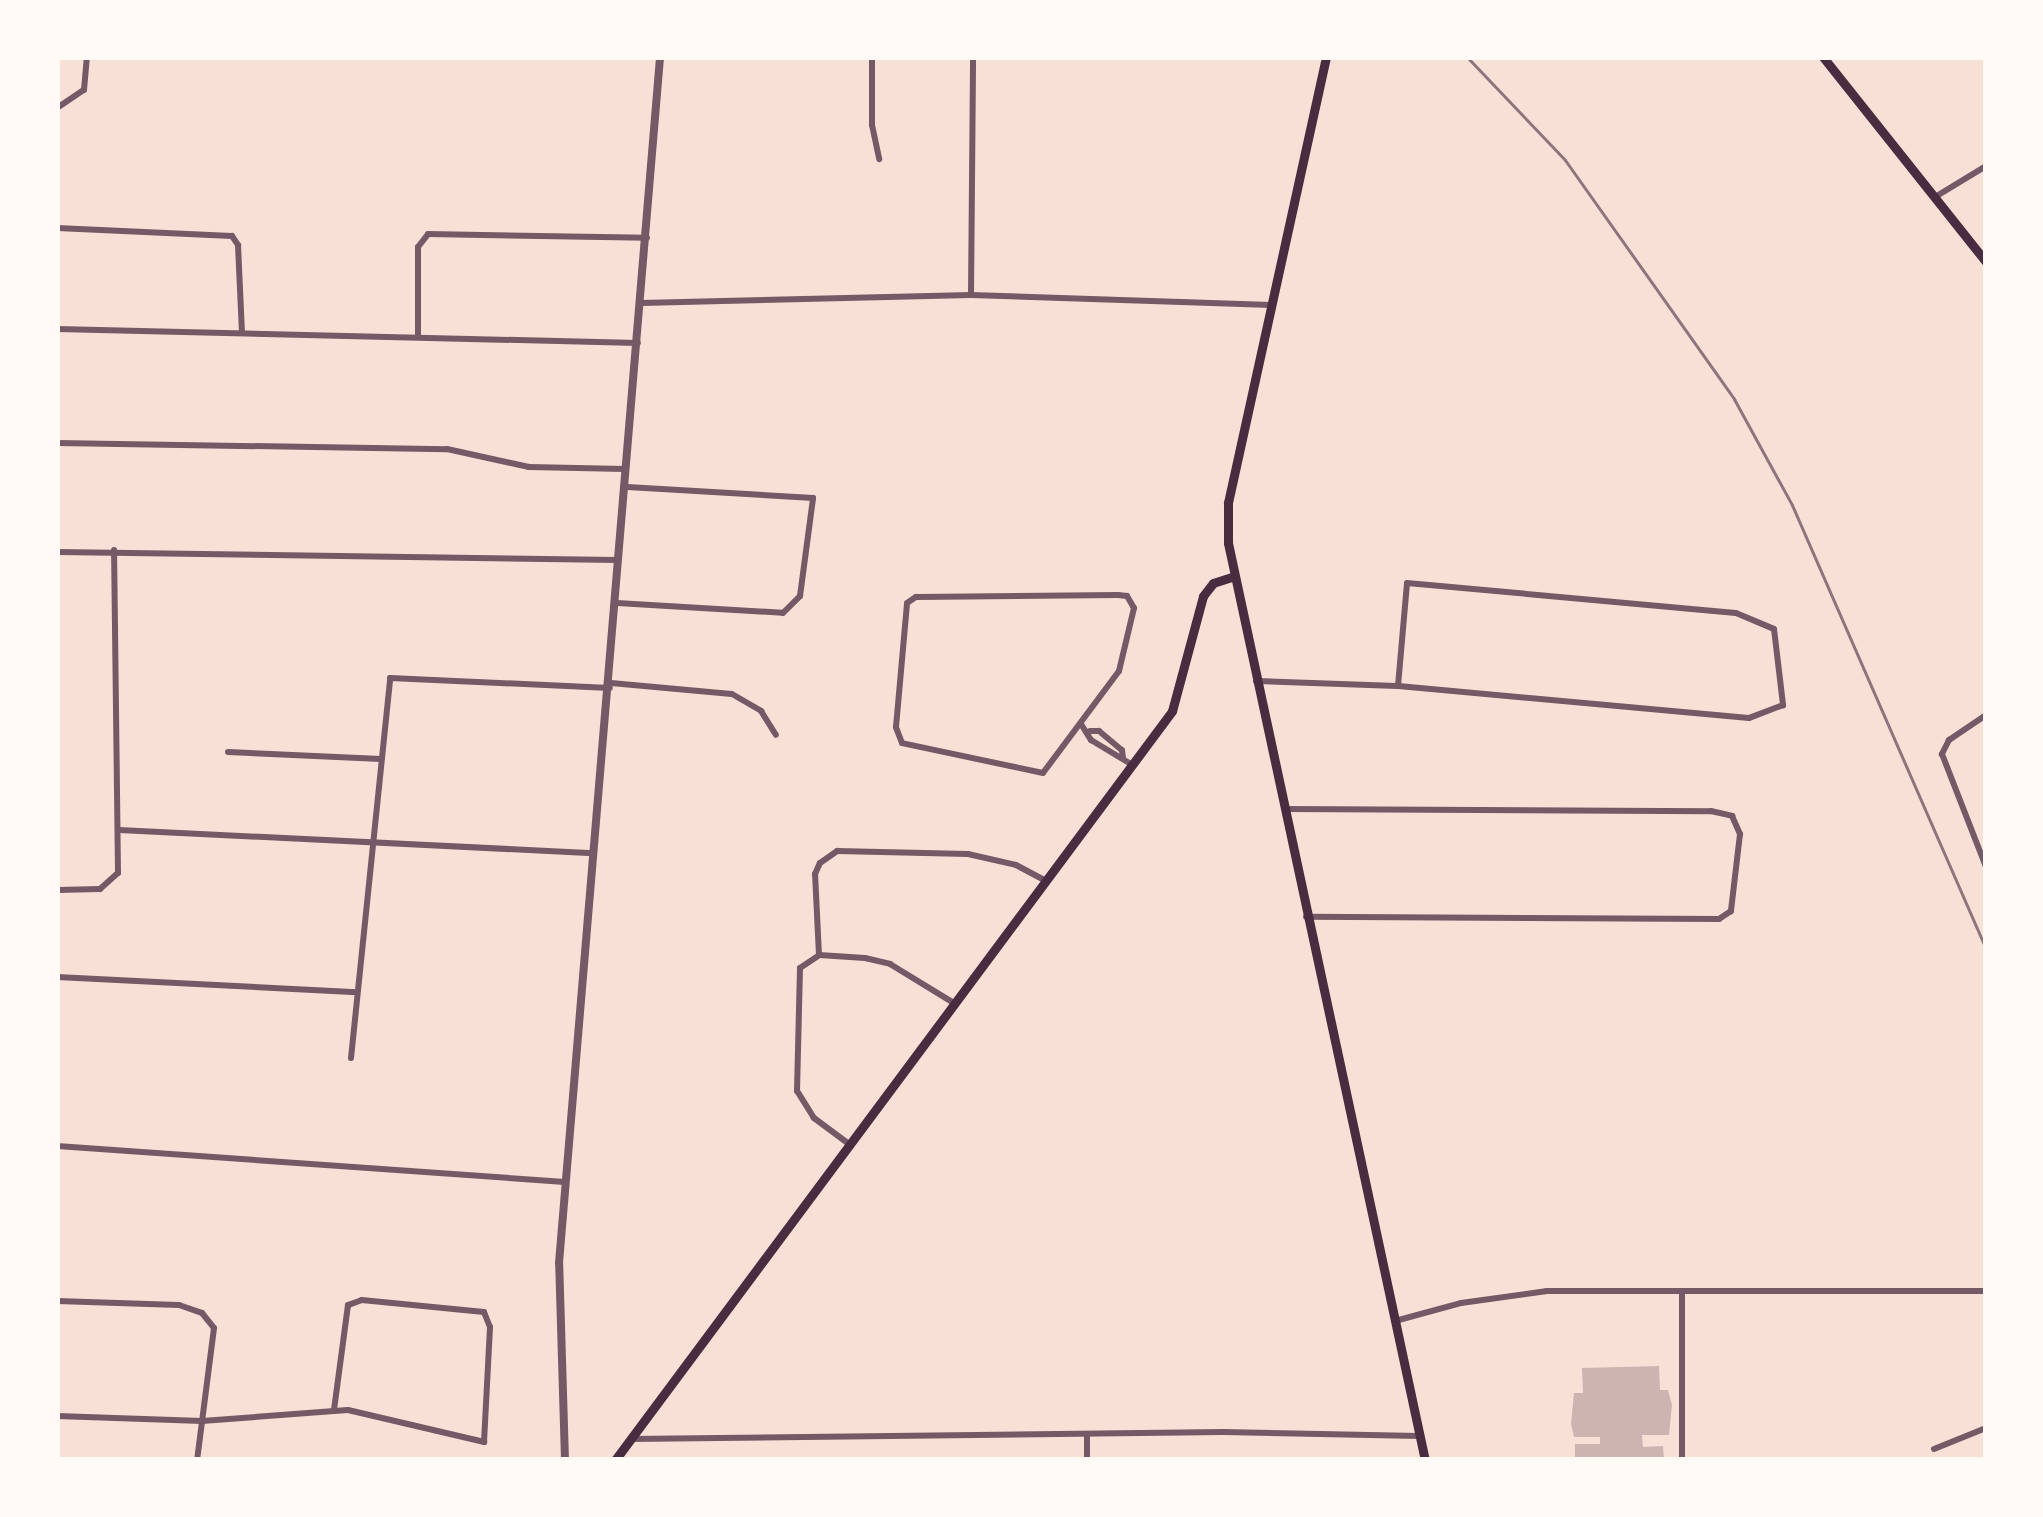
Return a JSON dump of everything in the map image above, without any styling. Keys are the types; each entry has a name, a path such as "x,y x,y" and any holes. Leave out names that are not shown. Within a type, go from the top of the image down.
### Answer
{"main road":[{"path":"1326,57 1228,502 1234,576 1425,1460"},
{"path":"1823,57 1986,262"},
{"path":"615,1460 1133,766 1180,694 1203,596 1213,583 1234,576"}],"street":[{"path":"57,108 84,90 87,57"},
{"path":"565,1460 558,1295 659,57"},
{"path":"872,57 872,125 879,159"},
{"path":"971,296 973,57"},
{"path":"1935,197 1986,166"},
{"path":"57,228 232,236 238,244 242,332"},
{"path":"418,336 418,247 428,234 647,238"},
{"path":"641,303 971,296 1271,305"},
{"path":"57,328 638,343"},
{"path":"57,443 447,449 529,467 628,469"},
{"path":"617,603 784,614 800,596 813,498 627,487"},
{"path":"57,890 112,883 118,873 114,550"},
{"path":"57,551 620,560"},
{"path":"1256,681 1398,686 1749,718 1783,705 1774,629 1736,613 1431,583 1407,583 1398,686"},
{"path":"1127,596 1133,608 1127,652 1081,724 1043,773 902,743 896,727 907,603 916,597 1127,596"},
{"path":"351,1058 390,678 732,694 760,711 776,735"},
{"path":"1986,715 1949,740 1942,754 1986,867"},
{"path":"1081,724 1111,740 1133,766"},
{"path":"228,752 381,758"},
{"path":"1285,809 1711,811 1732,816 1740,834 1731,911 1719,920 1306,917"},
{"path":"119,830 597,854"},
{"path":"818,955 815,874 837,851 968,854 1016,865 1047,882"},
{"path":"850,1144 814,1118 797,1090 800,968 818,955 890,964 957,1005"},
{"path":"57,977 357,992"},
{"path":"57,1145 566,1182"},
{"path":"1682,1291 1682,1460"},
{"path":"1395,1321 1461,1303 1547,1292 1986,1291"},
{"path":"57,1416 202,1421 334,1410 386,1414 484,1442 490,1327 484,1312 362,1300 348,1305 334,1410"},
{"path":"57,1301 179,1305 202,1313 214,1328 196,1460"},
{"path":"1934,1449 1986,1427"},
{"path":"1087,1433 1088,1460"},
{"path":"630,1438 1087,1433 1419,1436"}],"building":[{"path":"1659,1366 1660,1390 1668,1390 1672,1405 1669,1435 1642,1435 1643,1447 1663,1446 1664,1460 1575,1460 1575,1444 1600,1444 1600,1437 1574,1437 1574,1393 1583,1393 1582,1368"}],"railway":[{"path":"1467,57 1565,160 1734,399 1792,505 1986,948"}]}
